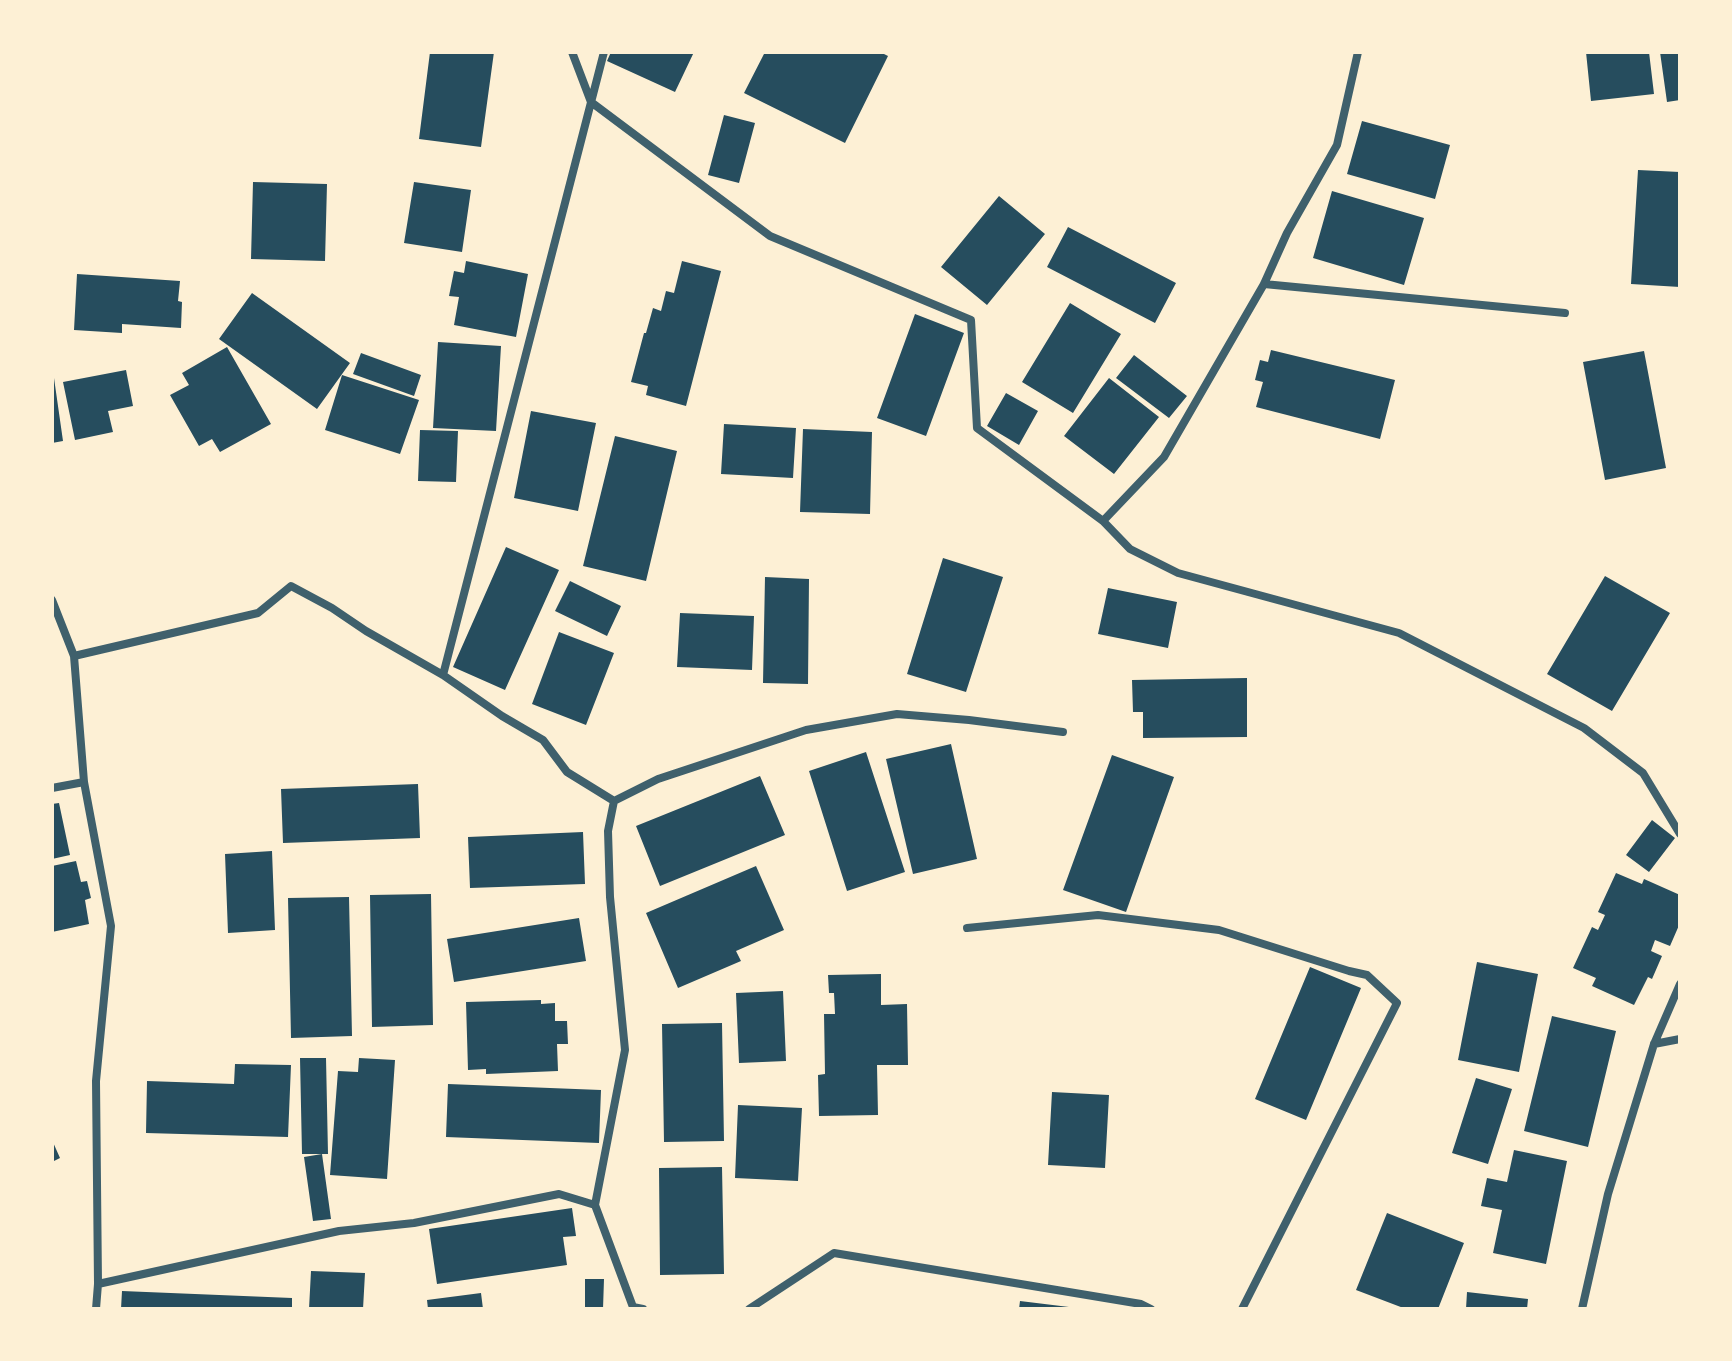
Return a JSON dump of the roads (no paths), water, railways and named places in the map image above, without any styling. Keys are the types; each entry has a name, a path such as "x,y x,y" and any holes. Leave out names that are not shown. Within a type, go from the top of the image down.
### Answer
{"street":[{"path":"572,52 591,102 770,236 971,320 977,428 1103,521 1130,549 1178,573 1399,633 1584,728 1643,773 1680,834"},
{"path":"443,675 604,52"},
{"path":"1103,521 1164,457 1264,284 1287,233 1337,145 1358,52"},
{"path":"1264,284 1565,313"},
{"path":"74,656 258,613 291,586 443,675 543,740 567,772 614,801"},
{"path":"52,600 74,656 84,782 111,926 96,1081 96,1309"},
{"path":"614,801 658,779 806,730 897,714 1063,732"},
{"path":"52,788 84,782"},
{"path":"614,801 608,831 610,897 625,1050 595,1205 633,1307 643,1309"},
{"path":"967,928 1098,915 1219,930 1367,975 1397,1003 1242,1309"},
{"path":"1582,1309 1608,1194 1654,1044 1680,984"},
{"path":"1654,1044 1680,1039"},
{"path":"98,1284 339,1231 414,1223 559,1194 595,1205"},
{"path":"749,1309 834,1253 1141,1304 1151,1309"}]}
